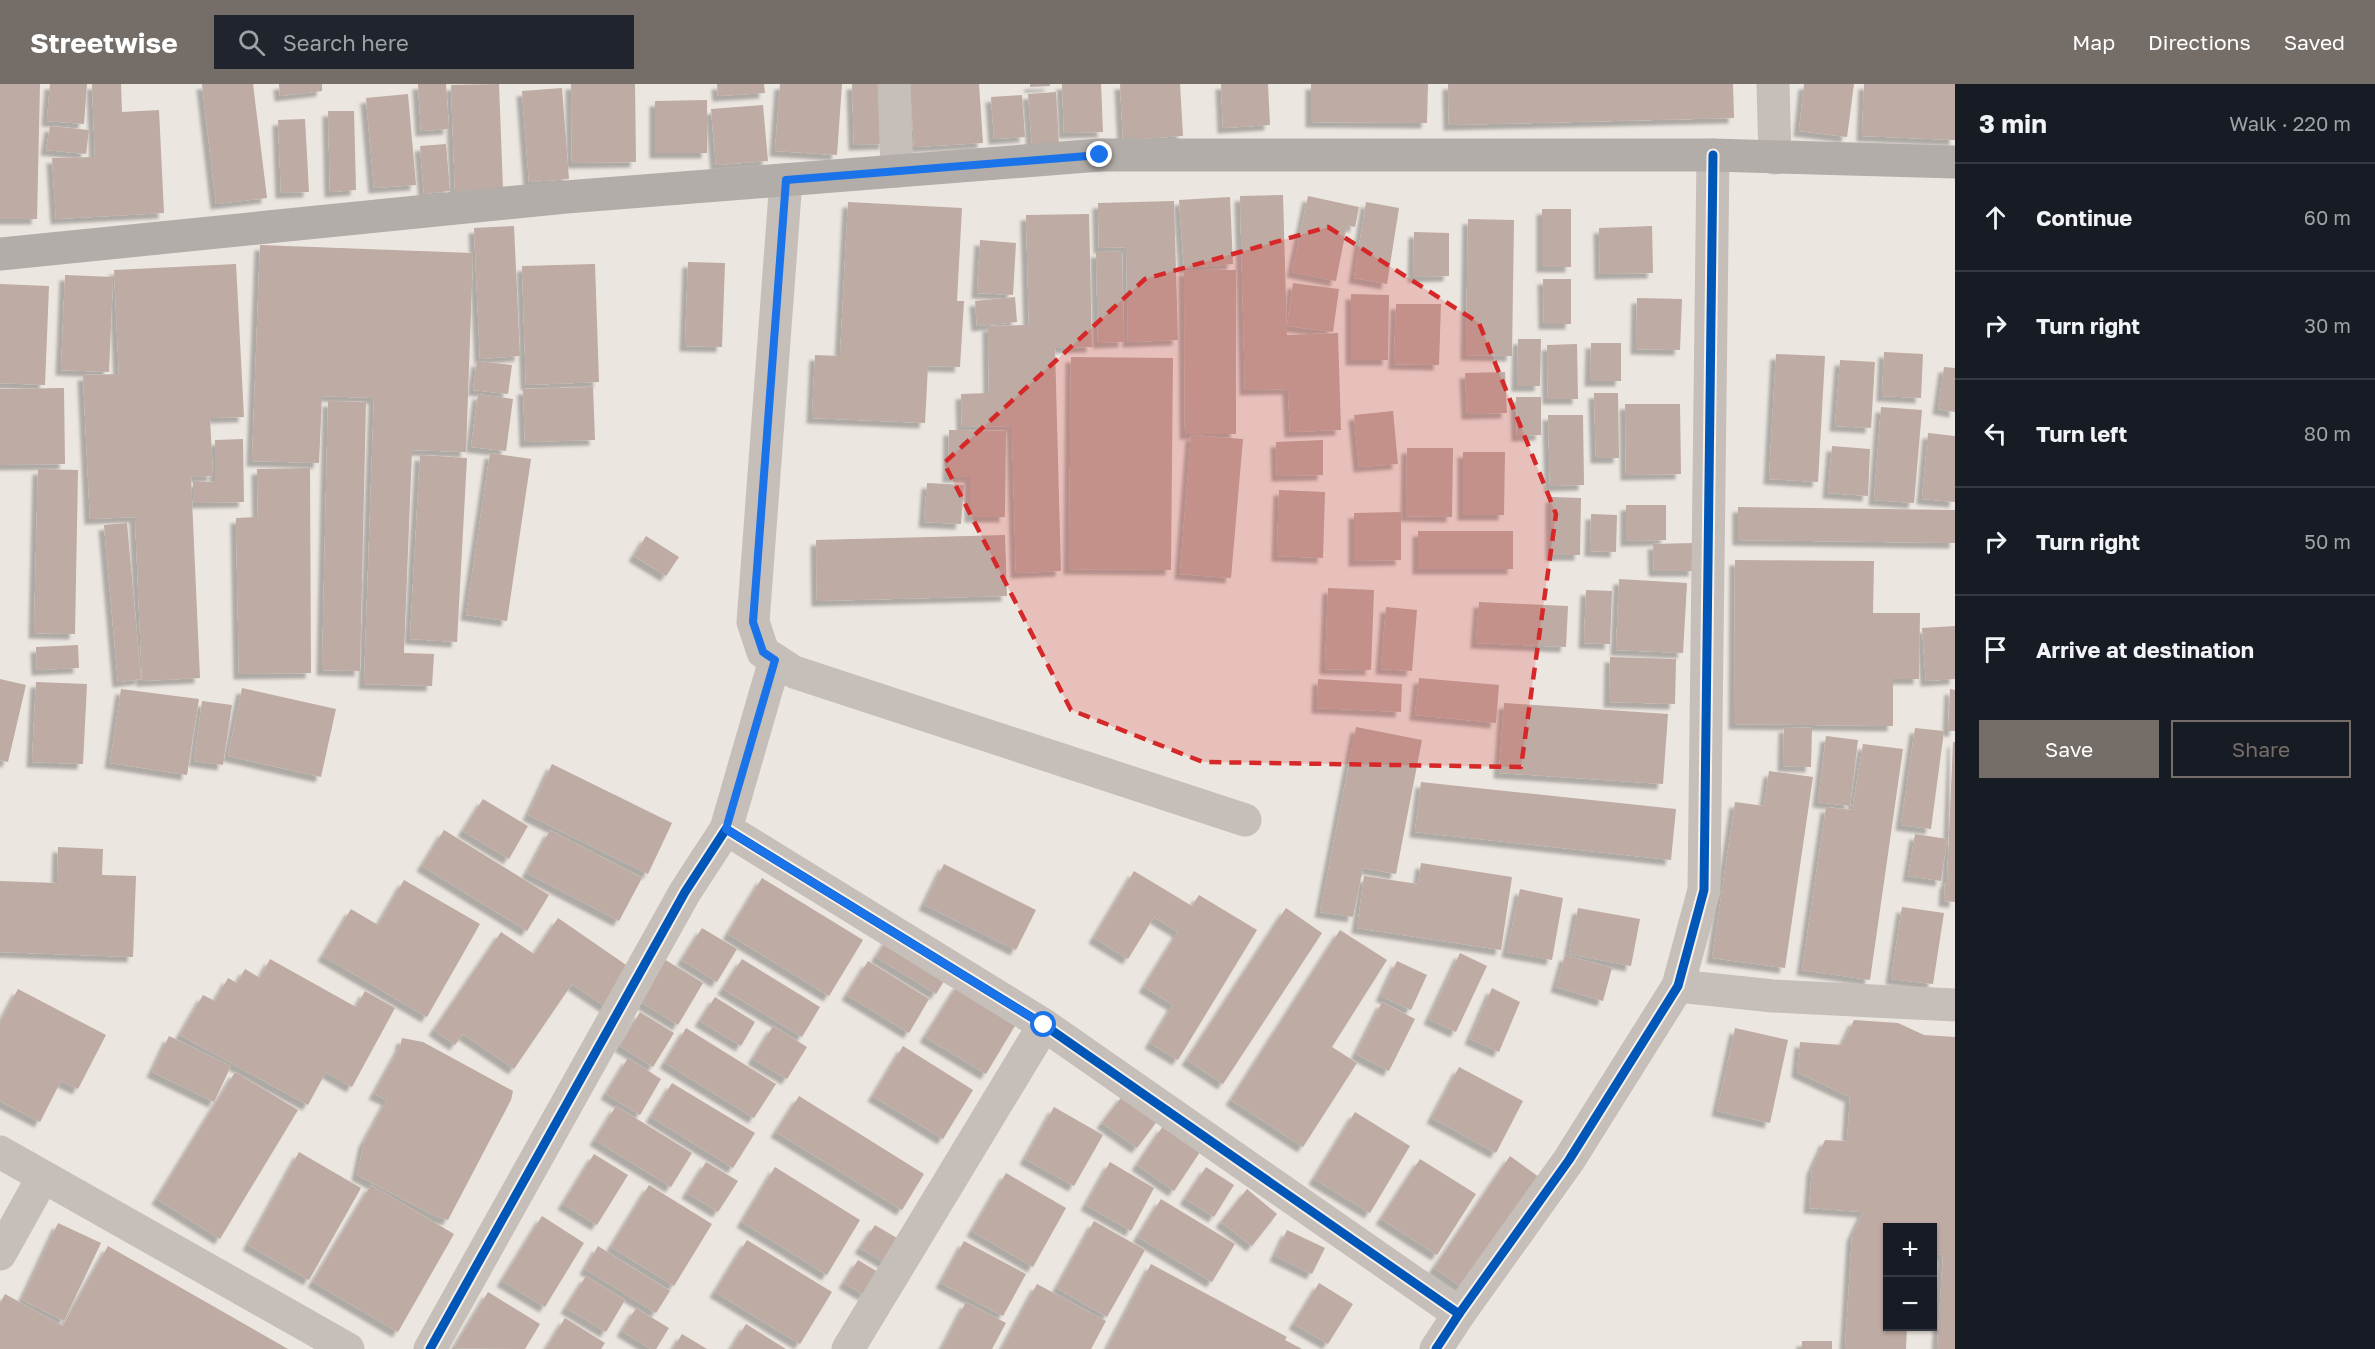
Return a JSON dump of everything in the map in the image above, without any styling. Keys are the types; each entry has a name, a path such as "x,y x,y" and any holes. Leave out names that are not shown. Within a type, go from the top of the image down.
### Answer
{"main road":[{"path":"0,254 566,197 1100,155 1713,155 1955,162"}],"street":[{"path":"894,84 897,171"},
{"path":"1773,84 1775,158"},
{"path":"1436,1349 1569,1160 1678,986 1704,890 1713,155"},
{"path":"786,180 753,622 763,652 794,672 1245,819"},
{"path":"430,1349 685,892 726,829 775,660"},
{"path":"726,829 1044,1025 1459,1314"},
{"path":"1678,986 1773,996 1955,1005"},
{"path":"848,1349 1044,1025"},
{"path":"0,1152 348,1349"},
{"path":"0,1254 43,1177"}],"highlighted area":[{"path":"1328,227 1479,323 1556,514 1521,767 1203,762 1071,710 944,463 1145,279"}],"building":[{"path":"0,84 40,84 37,219 0,219"},
{"path":"50,84 87,84 84,124 47,121"},
{"path":"92,84 121,84 122,112 159,110 164,213 56,219 52,158 95,157"},
{"path":"202,84 253,84 267,198 216,204"},
{"path":"279,84 322,84 322,91 280,96"},
{"path":"418,84 446,84 449,129 421,131"},
{"path":"499,84 503,189 455,191 451,85"},
{"path":"571,84 635,84 636,162 572,163"},
{"path":"717,84 764,84 765,93 718,96"},
{"path":"780,84 842,84 837,155 775,151"},
{"path":"852,84 882,84 885,144 854,145"},
{"path":"910,84 979,84 983,143 914,147"},
{"path":"1030,84 1050,84 1050,86 1030,87"},
{"path":"1062,84 1101,84 1103,132 1064,133"},
{"path":"1120,84 1180,84 1183,136 1123,140"},
{"path":"1221,84 1268,84 1270,125 1223,128"},
{"path":"1311,84 1428,84 1427,123 1311,122"},
{"path":"1448,84 1733,84 1734,118 1449,125"},
{"path":"1804,84 1854,84 1847,137 1799,131"},
{"path":"1864,84 1955,84 1955,140 1862,136"},
{"path":"562,88 569,179 529,182 522,91"},
{"path":"1056,92 1059,145 1032,146 1028,94"},
{"path":"408,94 416,185 374,188 366,98"},
{"path":"1022,95 1025,137 994,139 991,97"},
{"path":"707,100 707,153 655,153 655,101"},
{"path":"763,105 768,161 716,165 711,109"},
{"path":"328,111 354,111 356,190 330,192"},
{"path":"305,119 309,192 281,193 278,120"},
{"path":"50,126 89,130 86,154 46,150"},
{"path":"446,144 450,191 424,194 420,146"},
{"path":"1283,195 1287,335 1338,333 1341,430 1290,432 1288,389 1245,390 1240,196"},
{"path":"1308,196 1359,207 1355,227 1347,225 1336,281 1292,272"},
{"path":"1230,197 1233,264 1184,268 1179,200"},
{"path":"1174,201 1178,340 1128,342 1126,247 1099,248 1098,203"},
{"path":"848,202 962,208 957,301 964,301 960,367 928,366 925,423 812,418 815,355 840,356"},
{"path":"1366,202 1399,208 1387,284 1354,278"},
{"path":"1542,209 1571,209 1571,267 1542,267"},
{"path":"1089,214 1092,347 1055,348 1061,571 1016,573 1012,426 962,427 961,394 989,393 988,326 1029,325 1026,215"},
{"path":"1468,219 1514,220 1512,356 1466,355"},
{"path":"514,226 520,356 480,359 474,228"},
{"path":"1652,226 1653,273 1600,274 1599,228"},
{"path":"1414,232 1449,233 1449,276 1413,277"},
{"path":"980,240 1016,243 1013,295 977,293"},
{"path":"260,245 473,253 466,452 412,450 404,653 434,654 432,686 364,684 374,398 322,396 319,463 252,461"},
{"path":"1096,252 1122,252 1124,342 1098,343"},
{"path":"688,262 725,263 722,347 685,346"},
{"path":"236,264 244,417 210,418 213,476 191,477 200,678 142,681 135,517 90,519 83,375 119,374 114,270"},
{"path":"595,264 599,382 526,385 522,266"},
{"path":"1184,270 1236,270 1236,434 1185,434"},
{"path":"65,275 113,277 109,372 61,370"},
{"path":"1543,279 1571,279 1571,324 1544,324"},
{"path":"1293,283 1339,289 1333,332 1287,326"},
{"path":"0,284 49,286 45,385 0,383"},
{"path":"1351,294 1389,295 1388,360 1351,360"},
{"path":"1015,297 1017,322 977,326 975,301"},
{"path":"1637,298 1682,299 1680,350 1636,349"},
{"path":"1396,304 1441,304 1439,365 1394,364"},
{"path":"1518,339 1541,339 1540,386 1517,386"},
{"path":"1591,343 1621,343 1621,381 1590,381"},
{"path":"1577,344 1578,399 1548,399 1547,345"},
{"path":"1884,352 1923,354 1921,398 1882,396"},
{"path":"1776,354 1825,356 1818,482 1769,479"},
{"path":"1071,357 1173,358 1171,570 1069,569"},
{"path":"1840,360 1875,362 1871,428 1835,426"},
{"path":"477,361 512,365 508,394 473,390"},
{"path":"1944,367 1955,368 1955,412 1938,409"},
{"path":"1505,372 1507,413 1467,414 1465,373"},
{"path":"593,387 595,440 525,442 523,389"},
{"path":"64,388 65,464 0,465 0,389"},
{"path":"1594,393 1618,393 1619,458 1596,458"},
{"path":"478,394 513,399 506,451 471,447"},
{"path":"1516,397 1541,397 1541,435 1517,436"},
{"path":"328,401 366,402 360,671 322,670"},
{"path":"1625,404 1680,404 1681,474 1626,475"},
{"path":"1881,407 1922,410 1914,503 1874,500"},
{"path":"1393,411 1398,464 1359,467 1354,415"},
{"path":"1548,415 1583,415 1584,485 1550,486"},
{"path":"949,430 1006,431 1005,517 970,517 970,477 948,477"},
{"path":"1928,433 1955,436 1955,502 1922,499"},
{"path":"1191,435 1243,439 1231,578 1180,574"},
{"path":"243,439 244,502 193,503 193,481 215,482 215,440"},
{"path":"1323,440 1323,475 1277,476 1276,442"},
{"path":"1832,446 1870,449 1868,496 1828,493"},
{"path":"1407,448 1453,448 1452,517 1406,516"},
{"path":"1463,452 1505,452 1504,515 1463,515"},
{"path":"490,453 531,459 507,621 466,615"},
{"path":"420,455 467,458 457,642 410,639"},
{"path":"310,468 311,673 239,674 236,518 258,517 257,469"},
{"path":"38,469 78,470 75,634 34,633"},
{"path":"927,483 964,485 961,524 924,522"},
{"path":"1279,490 1325,492 1323,558 1277,556"},
{"path":"1551,497 1581,498 1580,555 1551,555"},
{"path":"1626,505 1666,505 1666,540 1626,541"},
{"path":"1738,507 1955,510 1955,543 1738,540"},
{"path":"1401,512 1401,560 1354,561 1354,513"},
{"path":"1591,514 1617,515 1616,552 1590,551"},
{"path":"127,523 141,679 118,682 104,525"},
{"path":"1418,531 1513,531 1513,569 1418,569"},
{"path":"1005,535 1007,596 817,601 816,540"},
{"path":"646,536 679,557 666,576 634,556"},
{"path":"1694,543 1694,571 1654,571 1653,544"},
{"path":"1735,560 1874,561 1873,613 1920,613 1919,679 1893,679 1893,726 1734,724"},
{"path":"1619,579 1687,583 1683,653 1616,650"},
{"path":"1328,588 1374,590 1371,670 1325,669"},
{"path":"1586,590 1612,591 1610,644 1584,643"},
{"path":"1479,602 1568,606 1566,647 1476,643"},
{"path":"1386,607 1417,610 1412,671 1381,669"},
{"path":"1955,626 1955,679 1926,681 1922,628"},
{"path":"78,645 79,668 37,670 36,647"},
{"path":"1610,657 1676,659 1675,704 1609,702"},
{"path":"1419,678 1499,685 1496,723 1415,715"},
{"path":"0,679 26,685 8,762 0,760"},
{"path":"1318,679 1402,684 1401,712 1317,708"},
{"path":"36,682 87,684 83,764 32,762"},
{"path":"242,688 336,709 321,777 228,756"},
{"path":"121,689 199,699 187,775 110,763"},
{"path":"1950,689 1955,690 1955,731 1948,731"},
{"path":"202,701 232,705 223,765 194,761"},
{"path":"1504,703 1668,714 1663,784 1499,773"},
{"path":"1356,727 1422,740 1396,874 1363,868 1353,917 1320,912"},
{"path":"1784,727 1812,728 1811,767 1783,766"},
{"path":"1915,728 1944,731 1931,829 1901,825"},
{"path":"1826,736 1858,740 1850,806 1818,802"},
{"path":"1953,742 1955,742 1955,902 1944,901 1945,883 1947,882"},
{"path":"1863,744 1903,749 1870,980 1802,970 1826,807 1852,810"},
{"path":"552,764 672,823 648,874 528,815"},
{"path":"1769,771 1813,777 1785,968 1712,958 1735,802 1764,806"},
{"path":"1421,782 1676,809 1671,860 1415,832"},
{"path":"483,799 528,826 509,859 463,831"},
{"path":"444,830 549,895 527,931 422,866"},
{"path":"550,830 642,878 619,921 527,873"},
{"path":"1915,834 1947,839 1941,881 1908,876"},
{"path":"58,847 103,849 102,875 136,876 133,957 0,952 0,881 57,883"},
{"path":"1421,863 1512,877 1501,950 1357,928 1364,876 1418,884"},
{"path":"944,864 1036,910 1016,950 924,905"},
{"path":"1134,871 1192,906 1199,895 1257,930 1178,1060 1150,1043 1173,1005 1144,987 1178,932 1154,917 1128,959 1094,938"},
{"path":"762,878 863,940 829,996 728,934"},
{"path":"404,880 480,924 427,1017 323,956 351,909 378,925"},
{"path":"1520,889 1563,898 1552,960 1507,952"},
{"path":"1902,907 1944,913 1933,984 1891,979"},
{"path":"1286,908 1322,933 1223,1084 1187,1060"},
{"path":"1578,908 1640,919 1631,966 1569,954"},
{"path":"558,918 632,969 606,1007 572,984 514,1069 463,1034 455,1045 434,1030 501,932 534,954"},
{"path":"702,928 737,949 717,982 682,960"},
{"path":"1340,930 1387,960 1332,1047 1357,1063 1303,1147 1231,1100"},
{"path":"889,937 949,973 936,994 876,957"},
{"path":"1460,953 1487,966 1456,1032 1429,1019"},
{"path":"1565,955 1612,968 1603,1001 1556,987"},
{"path":"270,959 356,1007 365,991 395,1008 352,1087 326,1072 308,1105 180,1035 203,995 215,1001 228,978 237,983 245,969 260,978"},
{"path":"664,959 703,983 678,1025 639,1001"},
{"path":"742,959 820,1007 802,1037 723,989"},
{"path":"868,961 929,999 909,1033 847,995"},
{"path":"1397,961 1427,975 1411,1010 1381,996"},
{"path":"959,983 1019,1019 986,1074 925,1037"},
{"path":"1492,988 1520,1002 1499,1052 1470,1039"},
{"path":"18,989 106,1035 78,1089 61,1081 40,1122 0,1101 0,1023"},
{"path":"715,997 755,1022 741,1046 700,1021"},
{"path":"1382,1002 1415,1019 1389,1071 1356,1054"},
{"path":"640,1012 674,1033 653,1067 620,1046"},
{"path":"1854,1020 1898,1023 1924,1035 1955,1037 1955,1349 1937,1349 1943,1255 1937,1254 1937,1223 1883,1223 1883,1331 1907,1331 1906,1349 1845,1349 1852,1236 1863,1212 1809,1208 1812,1169 1825,1140 1847,1141 1850,1097 1797,1072 1800,1042 1842,1045"},
{"path":"773,1026 807,1047 787,1079 753,1059"},
{"path":"686,1028 776,1084 754,1118 665,1063"},
{"path":"1735,1028 1788,1040 1770,1123 1717,1111"},
{"path":"169,1036 231,1066 214,1102 152,1072"},
{"path":"402,1038 423,1042 513,1091 511,1100 448,1220 437,1217 357,1175 364,1142 387,1100 374,1094 400,1047"},
{"path":"903,1046 973,1090 943,1139 873,1096"},
{"path":"628,1058 661,1079 640,1115 606,1094"},
{"path":"1459,1067 1523,1101 1496,1153 1432,1118"},
{"path":"235,1072 298,1110 220,1239 157,1199"},
{"path":"672,1083 755,1133 733,1168 651,1117"},
{"path":"1123,1095 1158,1120 1137,1148 1102,1123"},
{"path":"799,1096 924,1174 902,1210 776,1132"},
{"path":"616,1106 692,1153 671,1187 595,1140"},
{"path":"1054,1107 1103,1135 1074,1186 1025,1159"},
{"path":"1355,1112 1410,1146 1370,1213 1314,1179"},
{"path":"1163,1126 1200,1152 1174,1191 1137,1165"},
{"path":"299,1152 361,1188 309,1280 248,1245"},
{"path":"594,1154 628,1175 597,1225 563,1204"},
{"path":"1510,1156 1539,1177 1463,1288 1434,1268"},
{"path":"1420,1159 1476,1194 1437,1255 1381,1219"},
{"path":"706,1162 738,1181 718,1212 687,1193"},
{"path":"1110,1162 1154,1188 1131,1231 1086,1205"},
{"path":"775,1167 860,1220 827,1275 742,1222"},
{"path":"1206,1167 1234,1185 1214,1217 1185,1199"},
{"path":"1006,1173 1066,1208 1033,1267 972,1231"},
{"path":"371,1185 454,1234 398,1332 313,1282"},
{"path":"649,1185 712,1224 674,1286 611,1247"},
{"path":"1247,1189 1277,1214 1252,1246 1221,1222"},
{"path":"1161,1199 1235,1244 1212,1282 1138,1237"},
{"path":"542,1216 584,1243 545,1307 502,1281"},
{"path":"1094,1221 1145,1250 1107,1317 1057,1288"},
{"path":"58,1223 101,1243 64,1321 22,1300"},
{"path":"875,1225 902,1241 887,1264 860,1248"},
{"path":"1287,1230 1325,1248 1312,1274 1275,1256"},
{"path":"747,1240 832,1292 800,1344 715,1292"},
{"path":"964,1241 1026,1274 1003,1316 941,1283"},
{"path":"108,1246 288,1349 0,1349 0,1303 5,1294 63,1326"},
{"path":"598,1246 670,1291 656,1313 585,1269"},
{"path":"858,1260 878,1272 864,1295 844,1283"},
{"path":"1151,1264 1287,1337 1285,1340 1302,1349 1107,1349"},
{"path":"586,1276 625,1300 606,1332 566,1308"},
{"path":"1319,1283 1353,1304 1328,1344 1294,1324"},
{"path":"1037,1284 1106,1321 1091,1349 1002,1349"},
{"path":"488,1292 540,1324 525,1349 454,1348"},
{"path":"966,1302 1006,1323 992,1349 942,1349"},
{"path":"636,1308 669,1328 656,1349 651,1349 622,1331"},
{"path":"565,1318 605,1343 601,1349 546,1349"},
{"path":"746,1324 786,1349 731,1349"},
{"path":"682,1334 707,1349 673,1349"},
{"path":"1802,1341 1832,1341 1832,1349 1802,1349"}],"cycle path":[{"path":"1436,1349 1569,1160 1678,986 1704,890 1713,155"},
{"path":"430,1349 685,892 726,829 1044,1025 1459,1314"}],"route":[{"path":"1044,1025 726,829 775,660 763,652 753,622 786,180 1100,155"}]}
